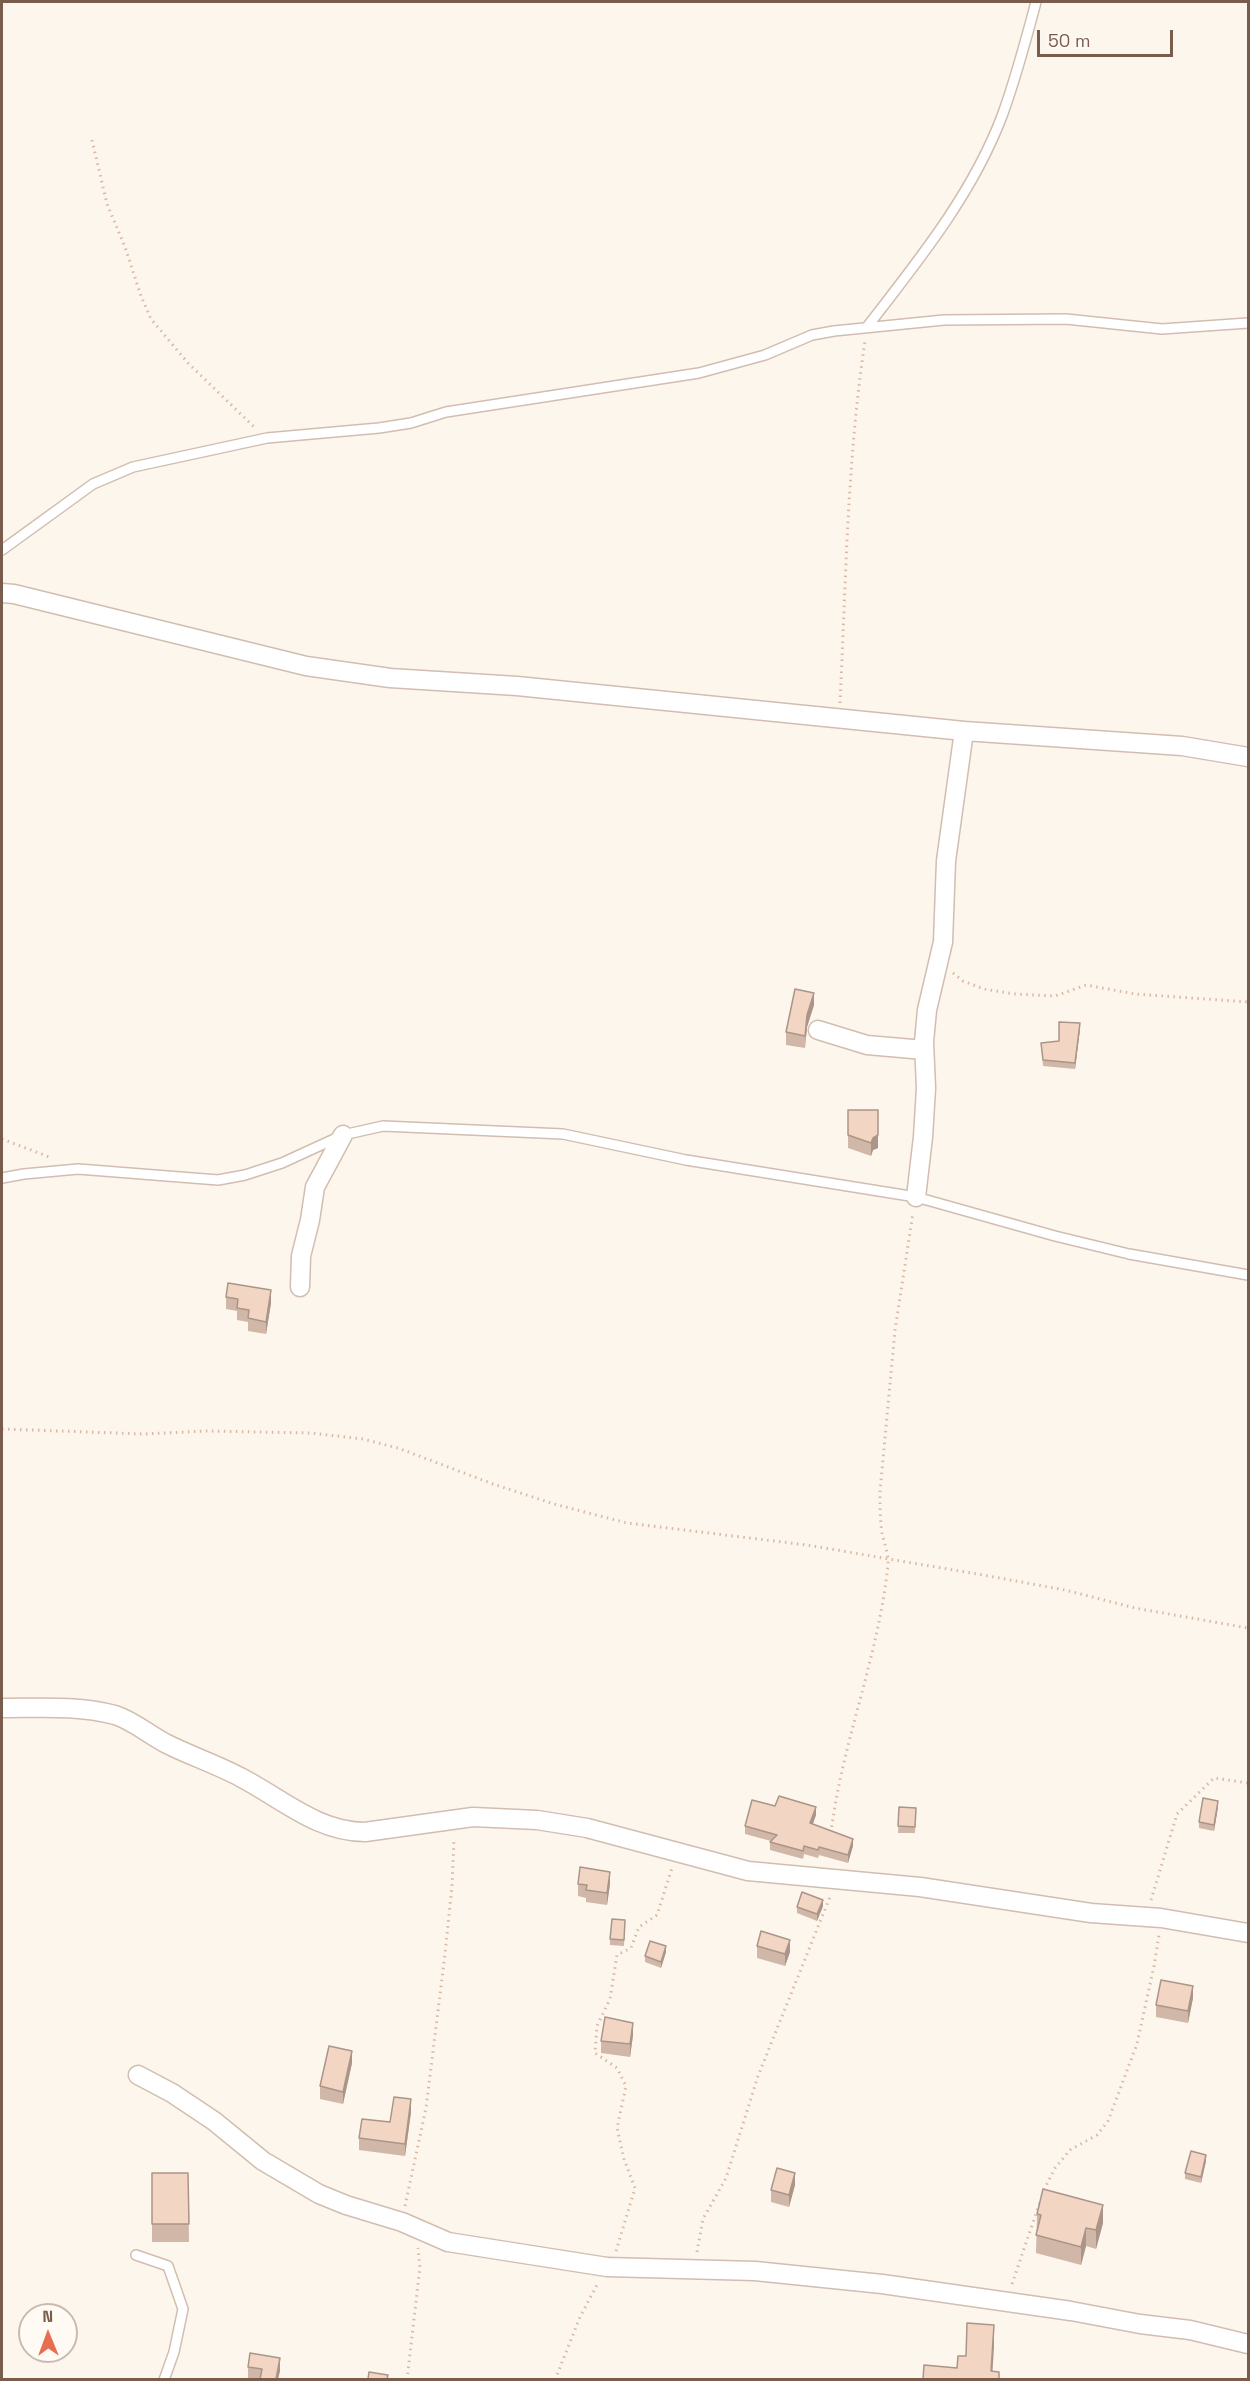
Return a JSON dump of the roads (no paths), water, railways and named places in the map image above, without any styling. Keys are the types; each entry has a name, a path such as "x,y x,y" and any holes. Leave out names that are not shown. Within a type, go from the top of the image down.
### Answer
{"street":[{"path":"2,593 14,594 306,666 380,677 517,686 964,731 1182,746 1248,757"},
{"path":"916,1197 926,1088 924,1050 927,1010 943,942 948,844 964,731"},
{"path":"818,1030 867,1045 924,1050"},
{"path":"300,1287 301,1256 315,1187 343,1135"},
{"path":"2,1708 71,1709 116,1716 165,1743 241,1777 322,1825 343,1831 365,1832 473,1817 511,1818 586,1827 748,1870 920,1887 1091,1913 1155,1914 1248,1933"},
{"path":"138,2075 172,2093 214,2121 262,2161 297,2182 346,2205 409,2225 448,2242 607,2267 755,2271 882,2284 1190,2330 1248,2344"}],"lane":[{"path":"867,327 938,235 983,159 1002,117 1021,60 1036,2"},
{"path":"2,550 93,484 133,467 267,438 379,428 411,423 446,412 699,373 765,355 812,335 944,320 1066,319 1161,329 1248,323"},
{"path":"2,1178 78,1169 218,1180 245,1175 282,1163 343,1135 383,1126 563,1134 686,1160 916,1197 1129,1254 1248,1275"},
{"path":"136,2255 168,2266 183,2309 174,2352 164,2379"}]}
